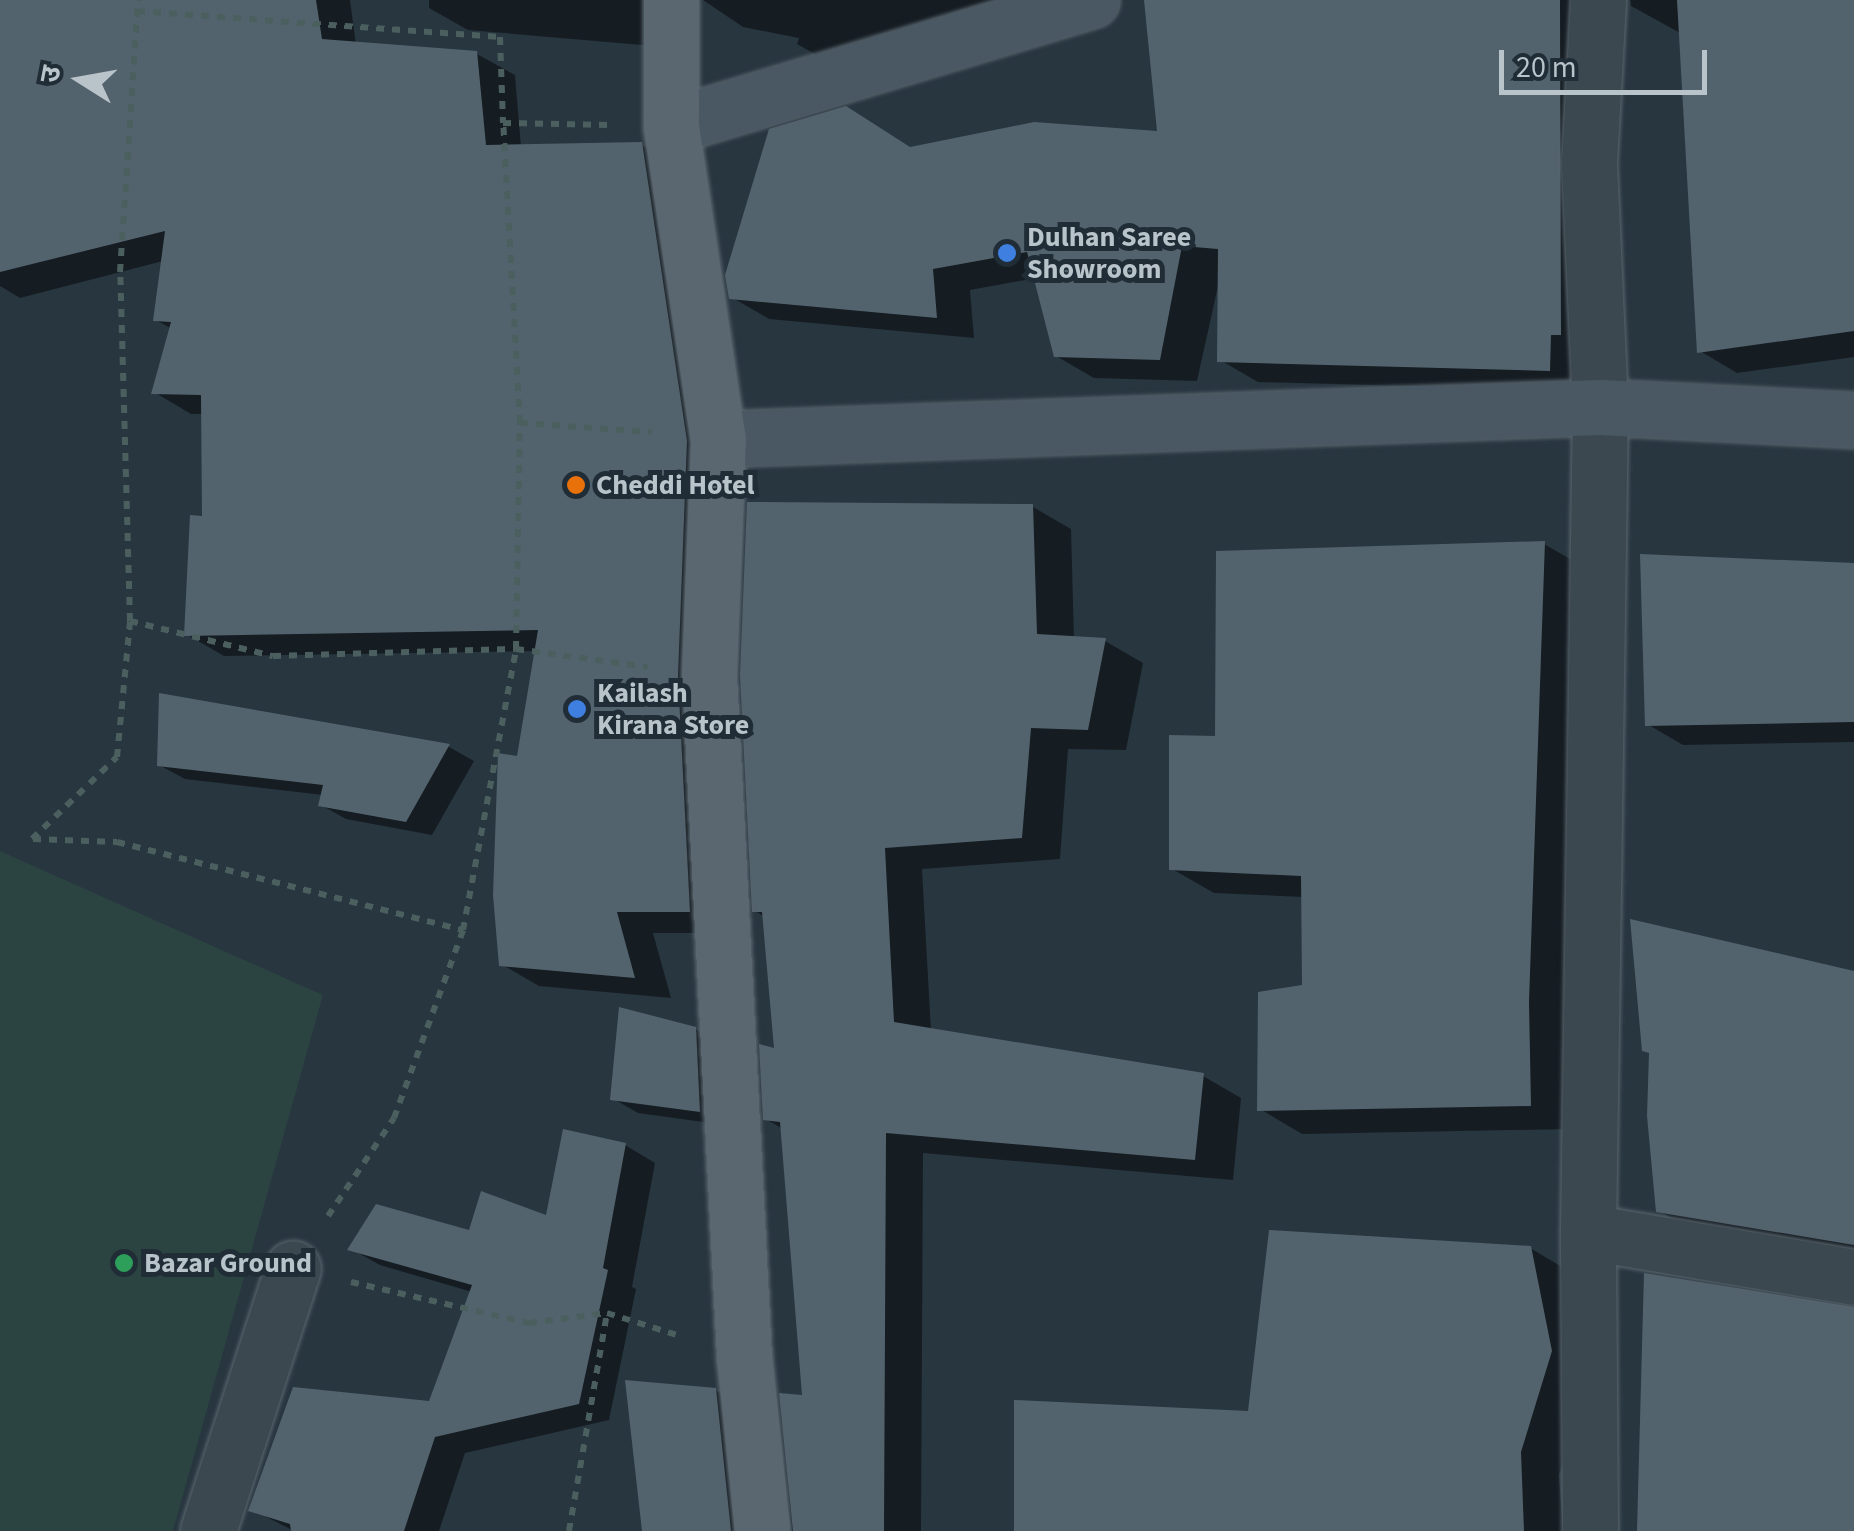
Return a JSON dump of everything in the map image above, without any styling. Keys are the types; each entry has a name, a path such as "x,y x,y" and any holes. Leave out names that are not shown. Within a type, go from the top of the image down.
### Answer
{"main road":[{"path":"670,0 671,126 718,440 708,674 744,1356 762,1531"},
{"path":"671,126 1092,0"},
{"path":"718,440 1600,407 1854,420"}],"street":[{"path":"1590,1531 1588,1232 1600,407 1589,162 1598,0"},
{"path":"1588,1232 1854,1277"},
{"path":"208,1531 294,1268"}],"path":[{"path":"138,0 120,272 130,621 116,757 32,839 118,842 463,930"},
{"path":"138,11 500,37 520,423 516,649 463,930 394,1118 294,1268 529,1323 607,1313 744,1356"},
{"path":"503,123 671,126"},
{"path":"520,423 718,440"},
{"path":"130,621 273,656 516,649 708,674"},
{"path":"569,1531 607,1313"}],"green space":[{"name":"Bazar Ground","path":"0,851 323,995 173,1531 0,1531"}],"building":[{"path":"0,0 316,0 322,39 477,51 486,145 642,142 687,441 678,676 690,912 617,912 635,978 499,966 493,895 498,753 517,756 538,630 184,636 190,515 202,516 201,395 151,394 171,322 153,321 165,231 0,272"},
{"path":"1144,0 1560,0 1561,335 1551,335 1550,371 1217,362 1218,249 1182,246 1160,360 1054,357 1027,252 933,269 937,318 729,299 725,275 769,129 846,106 910,147 1034,122 1157,131"},
{"path":"1677,0 1854,0 1854,331 1697,353"},
{"path":"747,502 1033,504 1037,634 1106,638 1088,730 1031,728 1022,838 885,848 894,1022 1204,1073 1195,1160 886,1133 884,1531 793,1531 779,1393 802,1395 780,1122 763,1120 759,1044 774,1048 762,912 752,912 740,675"},
{"path":"1545,541 1529,1002 1531,1106 1257,1111 1258,992 1302,985 1301,876 1169,870 1169,735 1215,736 1216,551"},
{"path":"1640,554 1854,563 1854,722 1645,726"},
{"path":"159,693 450,744 406,822 318,806 323,785 157,766"},
{"path":"1630,919 1854,971 1854,1245 1656,1212 1647,1116 1649,1053 1642,1051"},
{"path":"619,1007 696,1027 700,1112 610,1100"},
{"path":"563,1129 626,1143 603,1268 608,1270 579,1404 435,1437 404,1531 291,1531 290,1524 248,1511 293,1387 429,1401 472,1285 347,1250 376,1204 469,1230 481,1191 546,1215"},
{"path":"1269,1230 1531,1246 1552,1351 1521,1452 1524,1531 1014,1531 1014,1400 1248,1411"},
{"path":"1644,1273 1854,1307 1854,1531 1637,1531"},
{"path":"625,1380 716,1388 731,1531 642,1531"}],"place":[{"name":"Dulhan Saree Showroom","path":"1007,253"},
{"name":"Cheddi Hotel","path":"576,485"},
{"name":"Kailash Kirana Store","path":"577,709"},
{"name":"Bazar Ground","path":"124,1263"}]}
